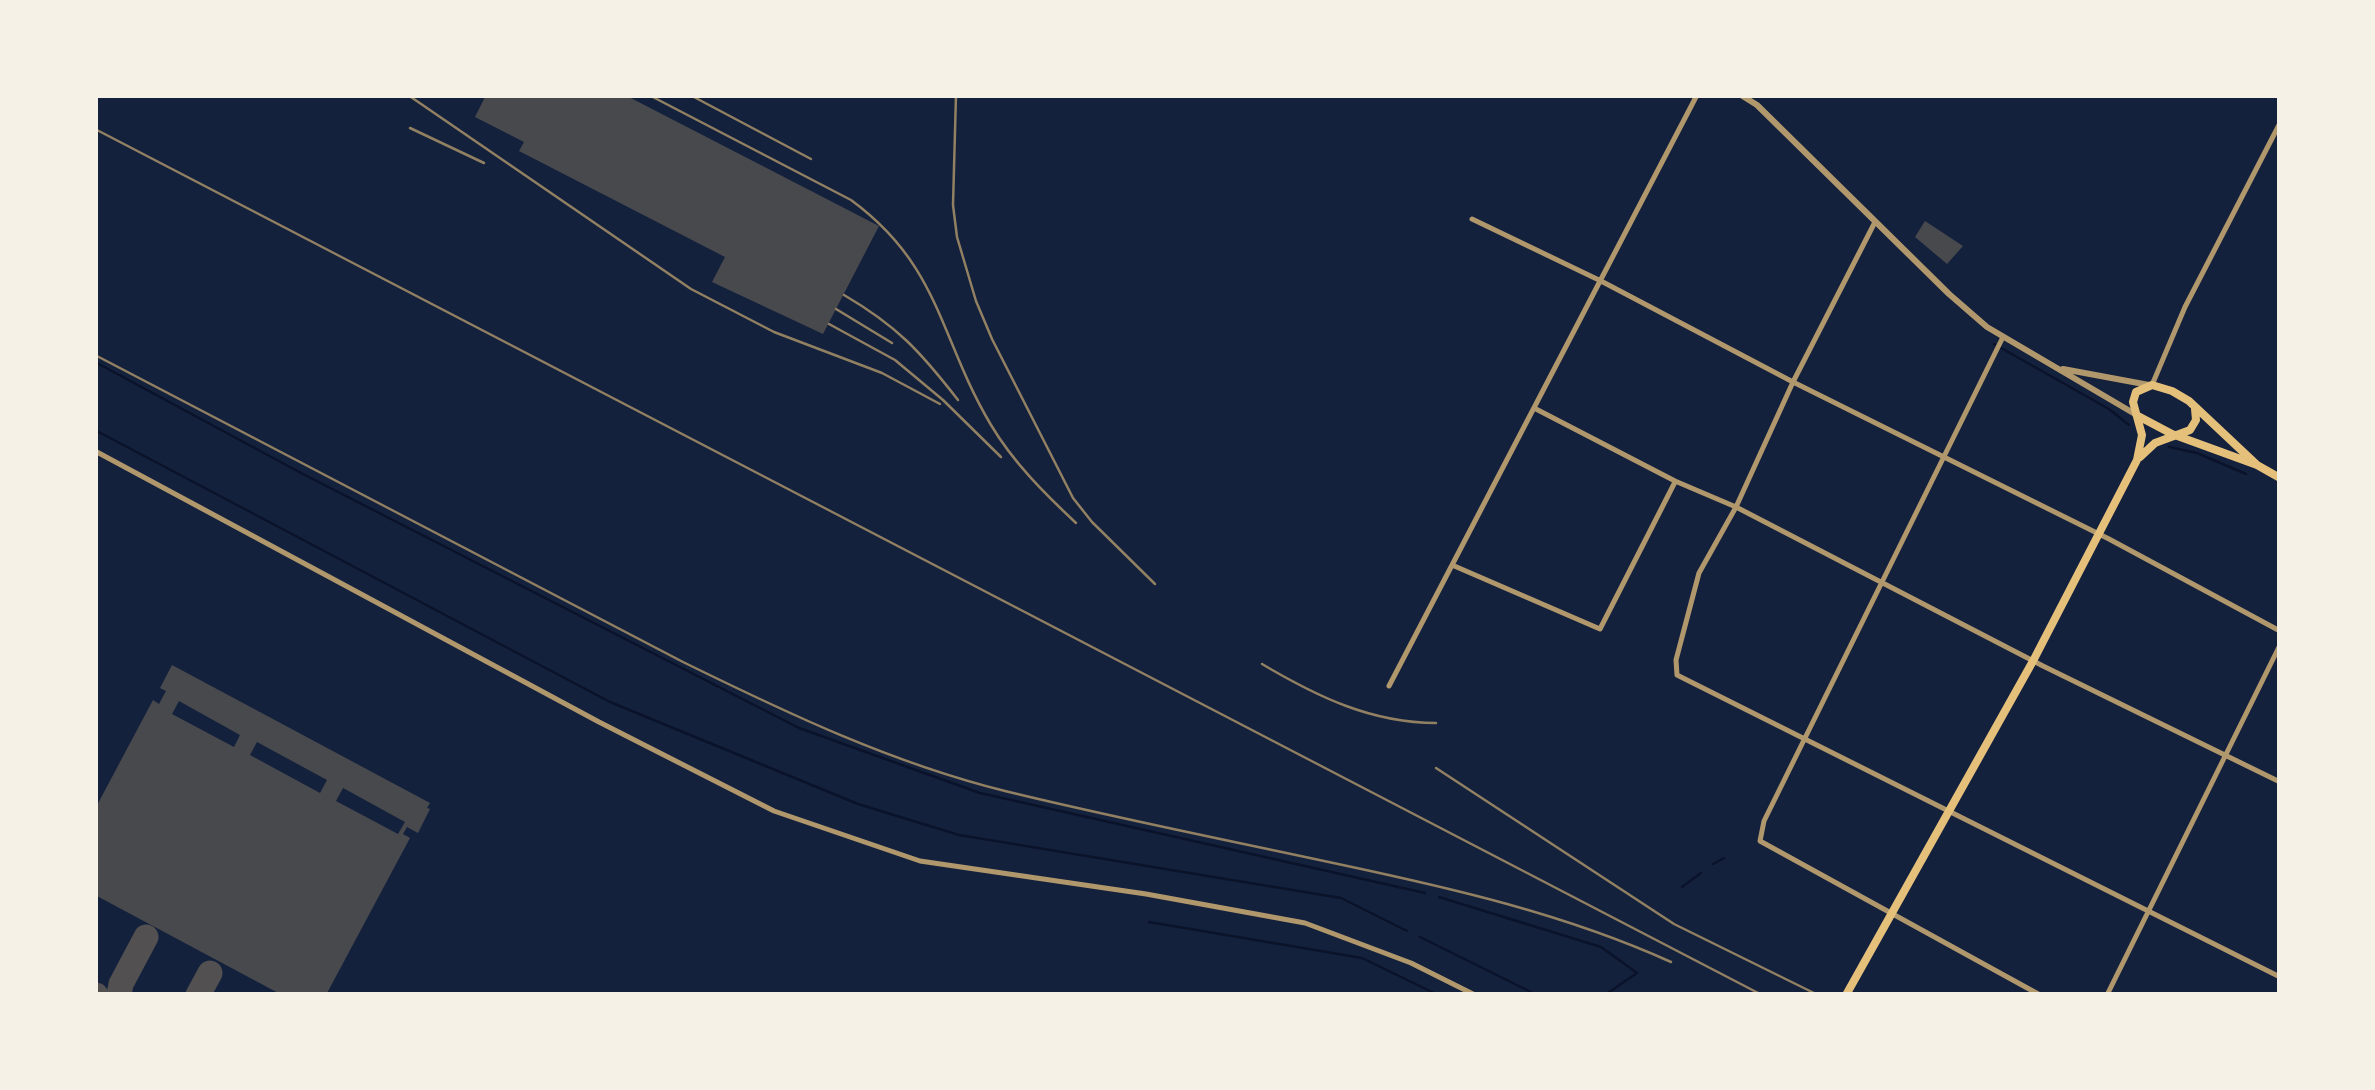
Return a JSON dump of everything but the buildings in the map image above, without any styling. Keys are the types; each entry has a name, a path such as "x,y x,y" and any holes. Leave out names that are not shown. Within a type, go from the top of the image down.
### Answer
{"main road":[{"path":"1846,995 2100,535 2136,460 2142,434 2134,398 2142,387 2152,385 2182,396 2257,465"},
{"path":"2136,460 2156,444 2193,427 2195,407"},
{"path":"2136,415 2280,478"}],"street":[{"path":"1389,686 1697,95"},
{"path":"1741,95 1757,105 1949,294 2003,338 2136,415"},
{"path":"2057,368 2152,385 2185,307 2280,123"},
{"path":"1472,219 1601,280 2280,631"},
{"path":"1876,220 1699,574 1676,660 1676,675 2280,976"},
{"path":"2003,338 1804,739 1764,822 1760,842 2040,995"},
{"path":"1534,408 2280,782"},
{"path":"95,451 599,722 774,811 920,861 1146,894 1305,923 1412,963 1476,995"},
{"path":"1452,565 1600,629 1676,481"},
{"path":"2107,995 2280,646"}],"waterway":[{"path":"1994,344 2109,409 2129,425"},
{"path":"95,362 301,473 799,728 980,793 1425,893"},
{"path":"95,430 610,702 858,804 959,835 1341,898 1407,931"},
{"path":"2169,447 2197,453 2246,474"},
{"path":"1713,864 1724,858"},
{"path":"1682,887 1701,873"},
{"path":"1439,897 1601,947 1637,973 1605,995"},
{"path":"1149,922 1362,958 1438,995"},
{"path":"1420,937 1537,995"}],"taxiway":[{"path":"119,995 146,937"},
{"path":"198,995 210,973"}],"railway":[{"path":"408,95 691,289 774,332 882,373 940,404"},
{"path":"649,95 851,200 881,225 921,277 974,393 1000,439 1030,477 1076,523"},
{"path":"956,95 953,205 957,237 976,301 1073,498 1155,584"},
{"path":"692,96 811,159"},
{"path":"410,128 484,163"},
{"path":"95,129 1762,995"},
{"path":"844,295 907,341 958,400"},
{"path":"836,309 892,343"},
{"path":"829,324 895,360 1001,457"},
{"path":"95,355 683,662 881,751 1005,791 1507,904 1590,930 1671,962"},
{"path":"1262,664 1345,706 1389,718 1436,723"},
{"path":"1436,768 1674,924 1818,995"}]}
